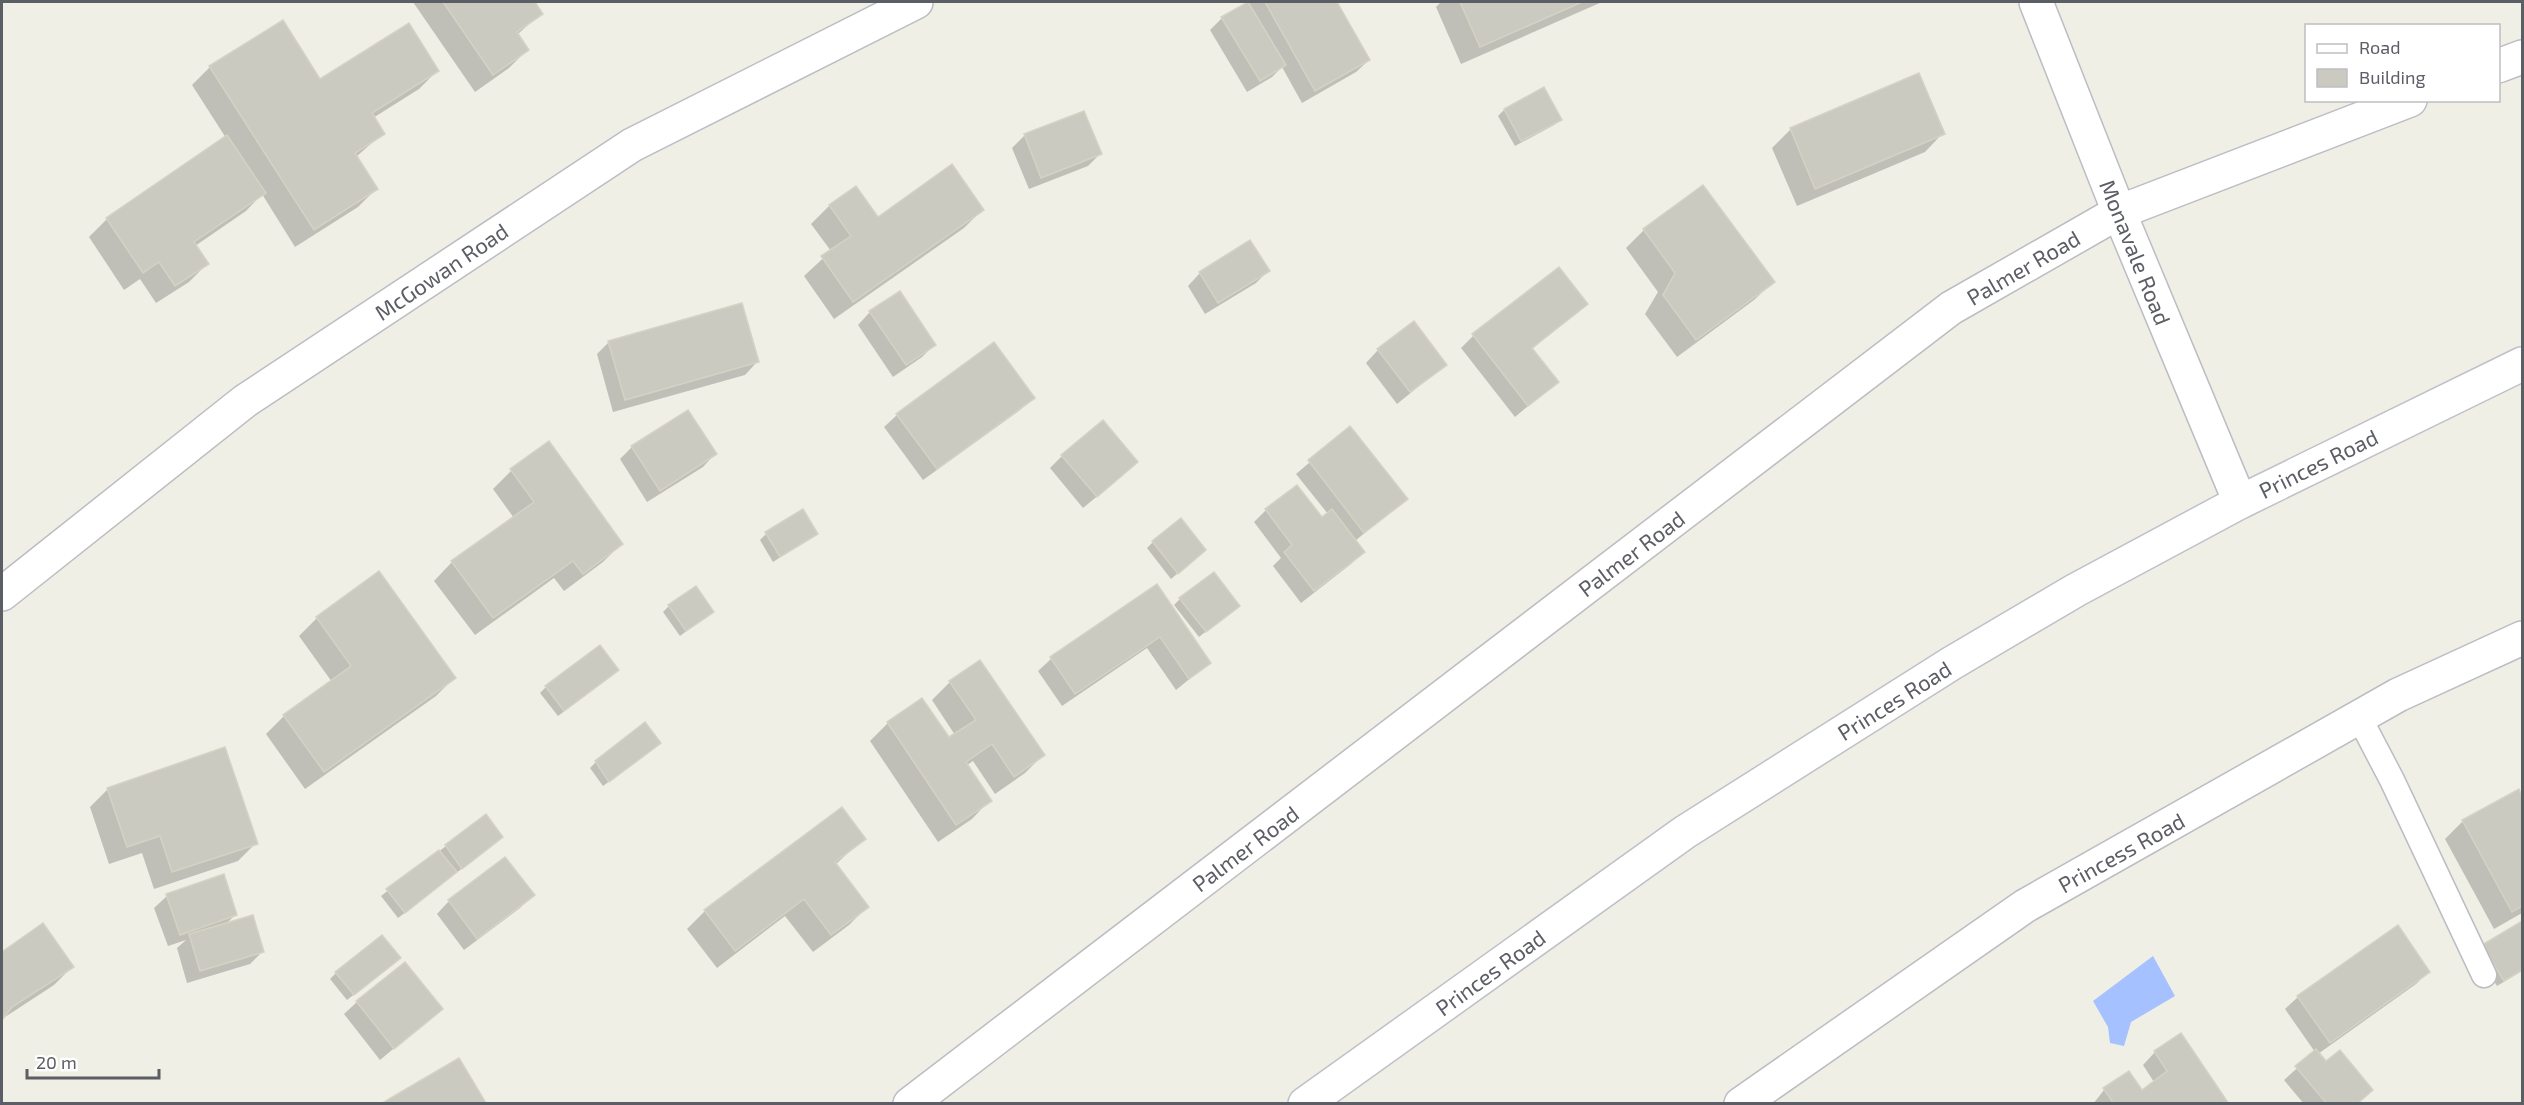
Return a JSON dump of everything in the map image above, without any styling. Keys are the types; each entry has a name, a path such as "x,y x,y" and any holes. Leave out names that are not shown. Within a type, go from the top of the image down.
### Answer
{"street":[{"name":"McGowan Road","path":"2,594 245,401 632,145 916,2"},
{"name":"Monavale Road","path":"2036,2 2119,212 2240,502"},
{"path":"2500,66 2523,57"},
{"name":"Palmer Road","path":"909,1104 1951,308 2119,212 2405,102"},
{"name":"Princes Road","path":"1305,1104 1685,831 1952,663 2076,590 2240,502 2523,364"},
{"name":"Princess Road","path":"1741,1104 2025,906 2398,695 2523,638"}],"lane":[{"path":"2359,717 2392,780 2484,975"}],"water":[{"path":"2153,956 2175,996 2131,1022 2124,1046 2110,1043 2108,1027 2093,1001"}],"building":[{"path":"443,2 535,2 543,14 517,32 529,50 493,75"},
{"path":"1248,2 1286,65 1260,81 1221,17"},
{"path":"1265,2 1337,2 1370,60 1315,91"},
{"path":"1460,2 1582,2 1480,47"},
{"path":"283,20 320,79 409,23 439,71 372,113 385,134 355,153 378,189 314,230 209,66"},
{"path":"1919,73 1945,134 1815,189 1790,128"},
{"path":"1544,87 1562,120 1521,141 1504,109"},
{"path":"1084,111 1102,154 1041,178 1024,134"},
{"path":"227,135 266,193 194,242 209,264 175,286 159,262 143,273 106,218"},
{"path":"952,164 984,210 853,302 821,256 851,236 829,205 856,186 878,217"},
{"path":"1703,185 1775,282 1696,340 1663,295 1675,273 1643,229"},
{"path":"1250,240 1270,271 1218,303 1199,272"},
{"path":"1559,267 1588,304 1532,348 1559,382 1528,406 1472,334"},
{"path":"900,291 936,345 906,365 869,311"},
{"path":"742,303 759,362 625,400 608,341"},
{"path":"1414,321 1447,365 1410,392 1377,349"},
{"path":"994,342 1035,398 937,469 896,414"},
{"path":"688,410 717,454 660,491 631,446"},
{"path":"1103,420 1138,462 1097,497 1061,455"},
{"path":"1350,426 1408,499 1364,533 1308,460"},
{"path":"549,441 623,544 583,574 573,561 493,618 451,561 534,502 510,469"},
{"path":"1297,485 1322,517 1332,509 1365,552 1314,591 1284,552 1292,545 1265,509"},
{"path":"803,509 818,534 780,557 765,532"},
{"path":"1181,518 1206,550 1178,574 1152,541"},
{"path":"379,571 456,678 324,772 283,715 351,666 316,617"},
{"path":"1214,572 1240,606 1206,632 1179,598"},
{"path":"1157,584 1211,663 1189,679 1160,637 1075,694 1050,657"},
{"path":"696,586 714,612 686,631 668,605"},
{"path":"600,645 619,670 564,711 545,686"},
{"path":"980,660 1045,755 1014,777 992,744 966,762 992,801 956,825 887,722 922,698 949,737 976,720 949,681"},
{"path":"645,722 661,743 609,782 595,761"},
{"path":"225,747 258,844 172,872 160,836 127,847 107,788"},
{"path":"2519,789 2522,797 2522,906 2512,912 2462,820"},
{"path":"842,807 866,839 835,862 869,907 831,935 804,899 735,951 704,910"},
{"path":"486,814 503,837 462,869 445,845"},
{"path":"439,850 457,872 405,913 386,889"},
{"path":"505,857 535,895 477,939 448,900"},
{"path":"224,874 237,915 180,935 166,894"},
{"path":"253,915 264,952 200,971 189,934"},
{"path":"2522,921 2522,970 2504,981 2482,945"},
{"path":"43,923 74,967 12,1007 2,1020 2,952"},
{"path":"2398,925 2430,972 2330,1043 2297,996"},
{"path":"382,935 401,958 354,995 335,972"},
{"path":"405,962 443,1009 394,1049 356,1001"},
{"path":"2181,1033 2229,1104 2114,1104 2103,1088 2129,1071 2142,1090 2167,1071 2154,1051"},
{"path":"2316,1049 2326,1061 2340,1050 2373,1090 2357,1104 2327,1104 2295,1066"},
{"path":"459,1058 486,1103 381,1104 389,1099"}]}
